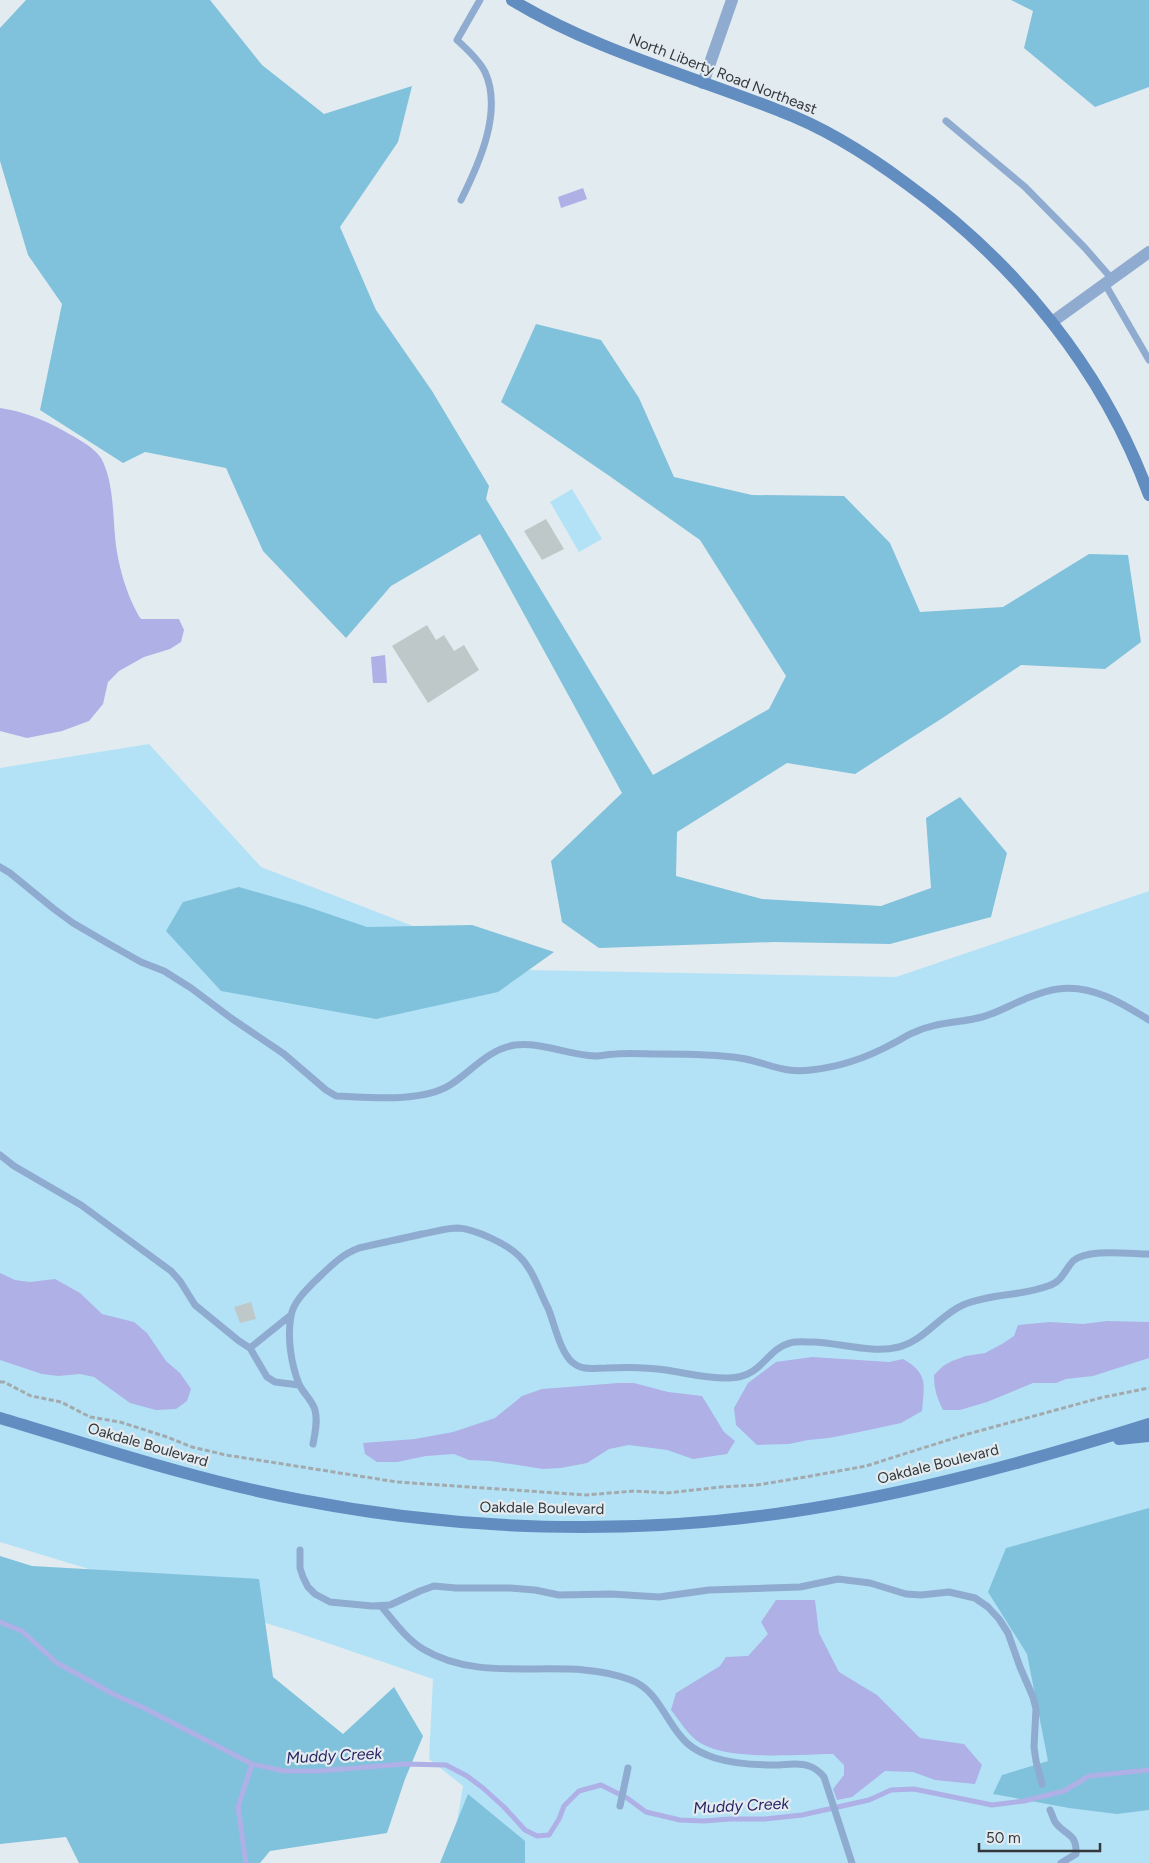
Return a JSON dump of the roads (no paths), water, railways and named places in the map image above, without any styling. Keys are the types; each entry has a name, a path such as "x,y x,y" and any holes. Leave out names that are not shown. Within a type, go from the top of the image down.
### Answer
{"main road":[{"name":"North Liberty Road Northeast","path":"512,0 578,36 642,62 781,111 824,131 855,148 938,207 980,244 1019,283 1076,354 1106,402 1143,478 1149,495"},
{"name":"Oakdale Boulevard","path":"0,1418 206,1479 301,1500 349,1509 436,1520 543,1526 669,1524 834,1505 929,1485 1087,1443 1149,1424"},
{"name":"Oakdale Boulevard","path":"1087,1443 1149,1436"}],"street":[{"path":"703,83 732,0"},
{"path":"1052,322 1149,252"}],"lane":[{"path":"461,200 484,147 491,111 491,87 484,70 470,52 457,40 480,0"},
{"path":"946,121 1025,187 1084,248 1108,281 1149,360"},
{"path":"0,867 74,923 117,949 141,962 164,971 191,988 284,1054 326,1090 336,1096 406,1096 437,1091 449,1086 500,1049 515,1045 548,1046 579,1055 597,1056 617,1054 713,1055 743,1058 776,1068 811,1070 846,1063 926,1027 982,1017 1058,988 1078,989 1101,994 1122,1003 1149,1020"},
{"path":"0,1155 29,1175 81,1205 170,1271 180,1281 195,1305 250,1348 267,1377 275,1382 300,1385"},
{"path":"250,1348 291,1315 298,1301 308,1288 336,1260 348,1252 460,1228 497,1241 520,1257 529,1269 550,1312 570,1361 590,1369 662,1369 727,1378 740,1378 750,1374 778,1350 790,1343 825,1343 887,1350 903,1346 916,1340 952,1311 964,1304 1048,1286 1056,1282 1064,1275 1074,1261 1083,1256 1094,1253 1149,1254"},
{"path":"291,1315 291,1350 300,1385 315,1410 316,1425 313,1444"},
{"path":"300,1550 300,1568 303,1577 308,1587 315,1594 330,1602 380,1606 390,1605 434,1586 510,1588 535,1590 559,1595 610,1594 659,1597 709,1590 800,1587 838,1579 870,1584 906,1594 921,1595 949,1592 976,1598 999,1619 1008,1633 1033,1697 1036,1709 1034,1747 1042,1784"},
{"path":"380,1606 411,1640 423,1649 445,1659 478,1668 572,1669 614,1675 632,1680 646,1689 657,1700 688,1744 701,1752 741,1764 796,1764 809,1766 824,1777 852,1863"},
{"path":"620,1806 628,1768"},
{"path":"1050,1810 1055,1822 1069,1833 1076,1846 1076,1854 1061,1863"}],"waterway":[{"name":"Muddy Creek","path":"0,1622 22,1631 57,1663 113,1694 252,1764 284,1771 319,1771 404,1764 446,1765 467,1776 483,1788 525,1830 537,1836 549,1835 559,1819 564,1806 579,1791 601,1785 627,1798 646,1812 680,1820 704,1821 765,1819 802,1815 869,1800 891,1790 914,1789 992,1805 1024,1801 1064,1791 1089,1776 1149,1770"},
{"path":"246,1863 238,1807 252,1764"}]}
